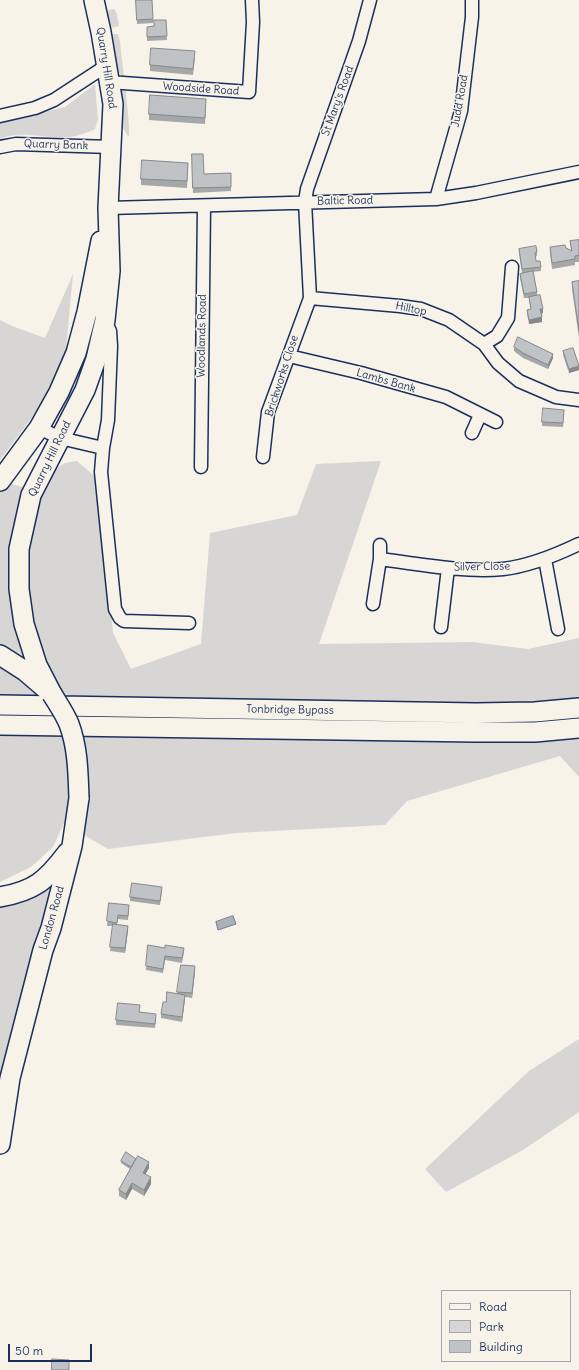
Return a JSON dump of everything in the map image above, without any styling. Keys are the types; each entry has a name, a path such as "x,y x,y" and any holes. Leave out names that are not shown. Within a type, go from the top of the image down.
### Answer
{"highway":[{"name":"Quarry Hill Road","path":"31,668 19,589 19,549 31,494 85,390 96,360 105,320 110,271 108,208 113,104 94,0"},
{"name":"Quarry Hill Road","path":"0,481 39,428 59,392 76,353 87,312 108,208"},
{"path":"0,655 31,668"},
{"name":"London Road","path":"0,1144 10,1078 72,846 79,798 77,758 68,723 52,694 31,668"},
{"name":"Tonbridge Bypass","path":"0,705 476,713 535,712 579,708"},
{"name":"Tonbridge Bypass","path":"0,724 467,732 535,732 579,728"},
{"path":"0,898 23,892 36,886 50,875 72,846"}],"street":[{"name":"Woodside Road","path":"108,74 249,92 252,0"},
{"name":"St Mary's Road","path":"305,202 307,188 359,41 370,0"},
{"name":"Judd Road","path":"436,199 461,111 472,17 472,0"},
{"path":"0,116 34,108 108,74"},
{"name":"Quarry Bank","path":"0,147 16,144 111,147"},
{"name":"Baltic Road","path":"108,208 436,199 476,193 579,172"},
{"path":"305,202 310,298"},
{"name":"Woodlands Road","path":"201,467 204,206"},
{"path":"484,344 497,336 508,318 512,267"},
{"name":"Hilltop","path":"310,298 422,309 449,320 484,344 498,364 519,382 556,397 579,400"},
{"name":"Brickworks Close","path":"263,457 268,412 310,298"},
{"name":"Quarry Hill Road","path":"105,320 110,331 112,346 108,420 103,448 101,472 115,609 120,618 124,621 189,623"},
{"name":"Lambs Bank","path":"289,356 361,373 446,397 496,422"},
{"path":"472,433 480,414"},
{"path":"39,428 60,438 103,448"},
{"name":"Silver Close","path":"380,559 448,568 504,569 545,559 579,544"},
{"path":"373,604 380,559 380,545"},
{"path":"545,559 558,629"},
{"path":"442,627 448,568"}],"green space":[{"path":"114,9 117,14 119,26 110,28 108,27 106,13 109,10"},
{"path":"118,34 124,77 117,70 115,64 110,35"},
{"path":"95,84 98,119 95,129 80,135 63,138 17,135 0,139 0,122 65,107"},
{"path":"126,89 129,137 122,124 119,98 119,93"},
{"path":"73,274 66,350 54,388 0,460 0,320 45,338"},
{"path":"77,461 99,480 113,633 131,669 201,644 210,533 297,515 316,464 381,461 319,644 472,642 528,649 579,638 579,777 560,756 407,801 385,825 236,833 108,849 64,823 53,847 31,867 0,882 0,481 27,488 65,463"},
{"path":"56,877 19,1005 0,1083 0,905"},
{"path":"579,1039 579,1112 523,1150 446,1192 425,1169 529,1071"}],"shaded area":[{"path":"233,916 236,924 218,930 216,922"}],"building":[{"path":"136,0 152,0 153,19 137,20"},
{"path":"154,20 166,20 167,36 147,37 147,27 154,26"},
{"path":"151,48 195,51 193,69 150,65"},
{"path":"150,95 206,99 205,118 149,114"},
{"path":"192,154 203,154 204,174 231,173 231,187 193,188"},
{"path":"142,160 188,163 187,181 141,179"},
{"path":"579,240 579,255 575,256 575,259 552,263 550,247 565,245 566,248 572,251 570,241"},
{"path":"536,246 536,261 540,261 541,267 522,269 519,249"},
{"path":"533,271 537,292 524,294 520,274"},
{"path":"579,281 579,331 572,282"},
{"path":"540,295 543,309 540,309 542,317 529,320 527,310 531,309 529,297"},
{"path":"518,337 553,354 548,365 514,347"},
{"path":"573,348 579,366 569,369 563,351"},
{"path":"543,408 564,410 563,423 542,422"},
{"path":"132,883 162,887 160,901 130,897"},
{"path":"109,903 129,905 128,916 118,915 117,923 107,921"},
{"path":"113,924 128,926 125,948 110,947"},
{"path":"148,945 165,948 165,945 184,948 182,958 165,956 163,969 146,966"},
{"path":"181,965 195,966 192,993 177,992"},
{"path":"167,992 185,995 182,1017 161,1014 163,1002 166,1002"},
{"path":"118,1003 140,1005 139,1012 156,1014 155,1024 116,1020"},
{"path":"126,1152 136,1159 131,1167 121,1161"},
{"path":"138,1156 149,1162 143,1173 151,1177 144,1190 132,1183 126,1194 119,1190"},
{"path":"52,1359 69,1360 69,1370 52,1370"}]}
